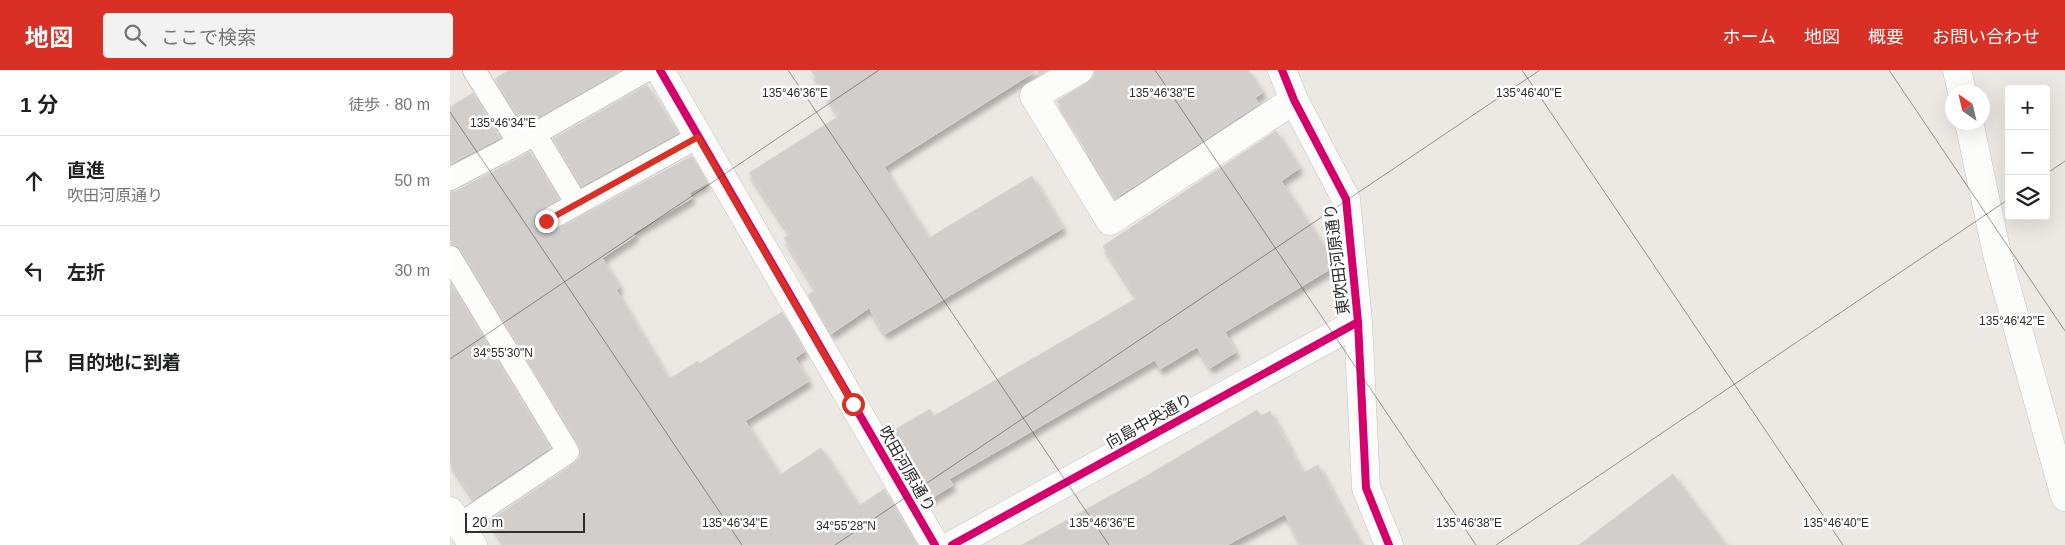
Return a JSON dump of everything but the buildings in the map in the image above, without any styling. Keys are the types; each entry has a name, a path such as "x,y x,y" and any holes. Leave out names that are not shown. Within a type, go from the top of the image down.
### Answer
{"street":[{"name":"吹田河原通り","path":"660,70 935,545"},
{"path":"1079,70 1034,96 1110,221 1294,100"},
{"name":"東吹田河原通り","path":"1282,70 1294,100 1346,199 1358,322 1366,488 1389,545"},
{"path":"1957,70 1960,85"},
{"path":"1970,130 1997,254 2065,498"},
{"name":"向島中央通り","path":"952,545 1358,322"}],"lane":[{"path":"474,70 578,204"},
{"path":"450,179 647,70"},
{"path":"546,221 698,137"},
{"path":"450,257 568,452 461,527"}],"cycle path":[{"path":"660,70 935,545"},
{"path":"1282,70 1294,100 1346,199 1358,322 1366,488 1389,545"},
{"path":"952,545 1358,322"}],"route":[{"path":"546,221 698,137 853,404"}]}
